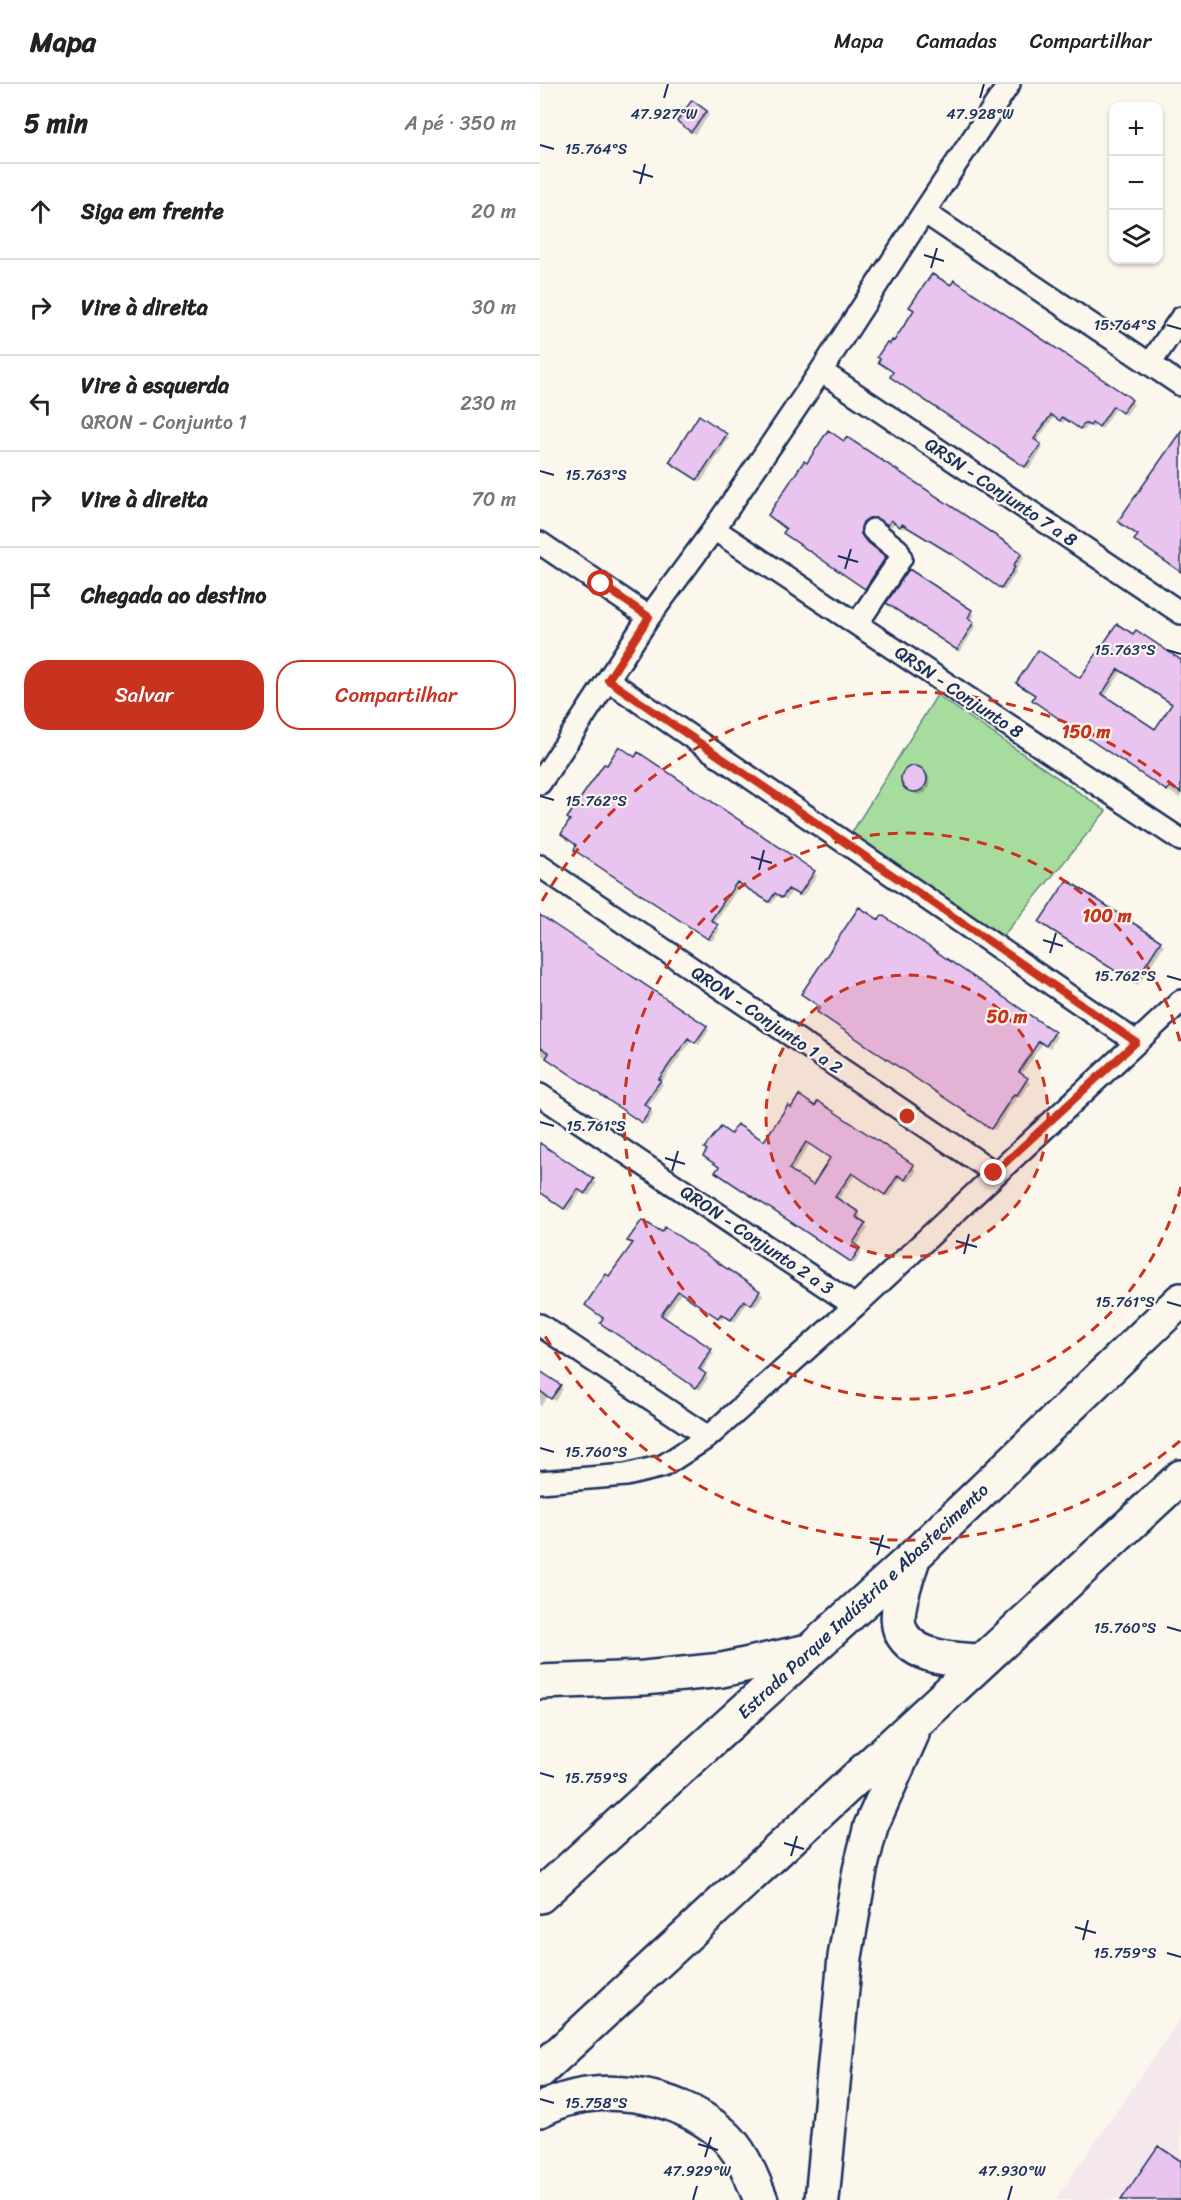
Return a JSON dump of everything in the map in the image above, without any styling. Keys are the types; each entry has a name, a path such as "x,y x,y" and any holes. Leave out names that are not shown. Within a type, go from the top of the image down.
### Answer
{"highway":[{"name":"Estrada Parque Indústria e Abastecimento","path":"540,1896 913,1557 1181,1300"},
{"path":"540,2071 1181,1477"},
{"path":"913,1557 901,1598 900,1631 910,1643 924,1652 952,1660 982,1661"},
{"path":"540,1682 644,1678 722,1670 810,1651"},
{"path":"822,2200 845,1957 860,1870 871,1826 918,1721"},
{"path":"540,2110 551,2104 592,2094 634,2093 684,2109 723,2134 747,2166 761,2200"}],"street":[{"path":"540,783 649,617 714,529 821,371 1009,84"},
{"path":"924,212 1181,384"},
{"path":"1150,364 1181,318"},
{"name":"QRSN - Conjunto 7 a 8","path":"821,371 1181,613"},
{"name":"QRSN - Conjunto 8","path":"714,529 1181,840"},
{"path":"857,624 901,558 898,550 873,530"},
{"path":"540,543 649,617"},
{"path":"608,680 1136,1042"},
{"name":"QRON - Conjunto 1 a 2","path":"540,866 994,1173"},
{"path":"540,1482 626,1475 663,1466 708,1437 855,1306 994,1173 1181,1001"},
{"name":"QRON - Conjunto 2 a 3","path":"540,1095 855,1306"},
{"path":"540,1324 708,1437"}],"shaded area":[{"path":"1181,2018 1181,2200 1055,2200"}],"green space":[{"path":"937,695 1106,811 999,941 846,842"}],"building":[{"path":"692,100 707,111 691,132 677,121"},
{"path":"932,274 951,285 954,280 1132,400 1122,413 1113,406 1099,427 1092,422 1090,426 1085,423 1080,429 1062,417 1060,421 1051,415 1034,439 1041,444 1025,467 890,377 893,372 878,362 880,359 877,357 887,342 890,344 892,340 894,341 914,310 909,307"},
{"path":"699,415 727,434 697,480 669,462"},
{"path":"828,430 844,441 847,437 1022,553 1001,589 953,555 902,524 900,527 891,520 888,525 875,518 869,518 863,522 861,534 886,557 865,589 783,533 786,529 768,515 804,461 807,463"},
{"path":"1181,431 1181,572 1134,540 1138,535 1118,521"},
{"path":"909,569 972,610 968,618 974,622 957,650 886,603"},
{"path":"1117,624 1133,634 1136,630 1181,660 1181,793 1170,786 1167,791 1071,727 1032,700 1035,695 1016,683 1038,650 1080,678","holes":["1118,669 1172,704 1155,729 1102,694"]},
{"path":"619,746 635,757 638,752 815,871 799,895 788,889 782,898 775,893 769,902 737,882 711,920 718,925 708,939 574,850 576,845 561,834 570,820 567,818"},
{"path":"914,766 923,770 927,779 923,788 914,792 905,788 901,779 905,770"},
{"path":"1067,880 1161,941 1134,983 1039,922"},
{"path":"859,907 879,920 882,915 1055,1032 1046,1046 1039,1041 1019,1072 1028,1078 1017,1095 1014,1094 991,1129 817,1012 820,1007 801,994"},
{"path":"540,915 707,1026 695,1043 688,1038 659,1079 661,1080 644,1104 651,1109 642,1123 546,1058 549,1053 540,1047"},
{"path":"799,1095 815,1106 818,1101 914,1165 905,1180 898,1175 885,1195 852,1173 835,1197 859,1212 856,1217 866,1223 853,1243 860,1248 851,1262 715,1172 719,1167 703,1156 707,1150 704,1148 721,1127 731,1134 737,1124 764,1141 788,1105 791,1108","holes":["806,1142 830,1158 813,1185 789,1169"]},
{"path":"540,1143 594,1179 585,1194 578,1189 564,1209 540,1192"},
{"path":"642,1220 662,1232 665,1227 760,1291 751,1305 744,1300 731,1320 721,1314 718,1318 678,1291 661,1315 712,1349 699,1369 706,1374 696,1388 600,1323 603,1318 585,1305 606,1274 609,1276 633,1243 627,1241"},
{"path":"540,1371 561,1385 551,1399 540,1391"},
{"path":"1158,2146 1181,2161 1181,2200 1121,2200"}],"route":[{"path":"601,584 649,617 608,680 1136,1042 994,1173"}]}
